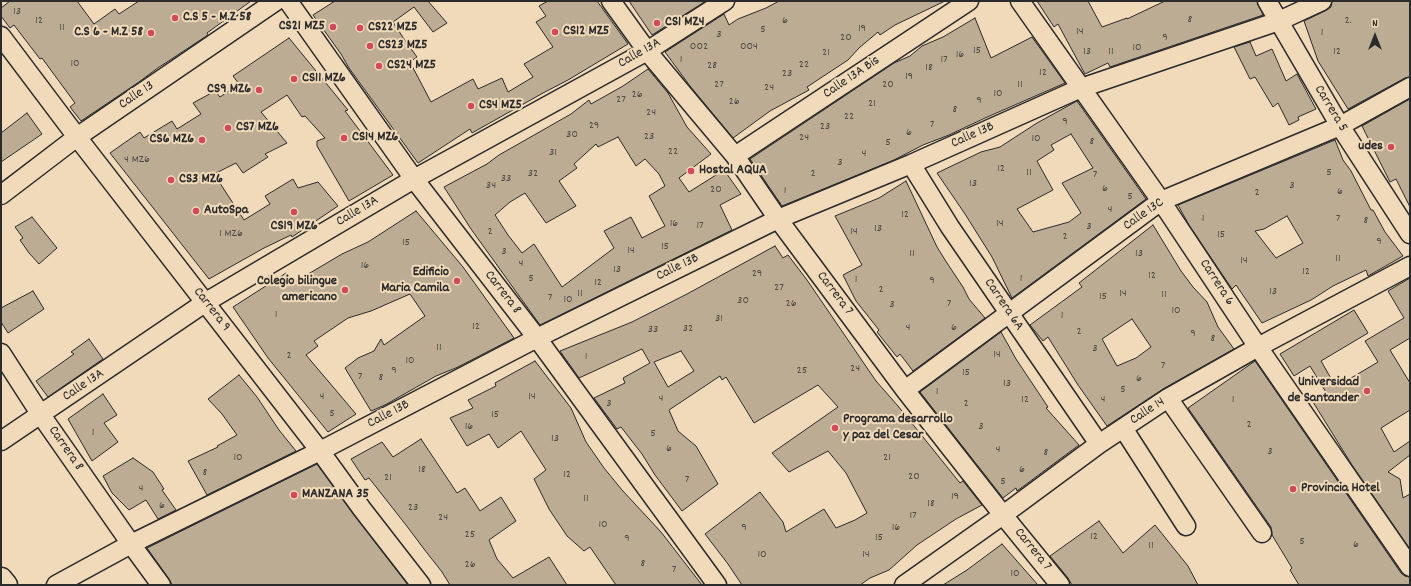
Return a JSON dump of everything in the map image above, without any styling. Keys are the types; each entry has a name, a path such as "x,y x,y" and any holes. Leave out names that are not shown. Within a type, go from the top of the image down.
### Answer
{"main road":[{"path":"1,579 6,585"}],"street":[{"name":"Calle 13","path":"1,195 77,137 276,1"},
{"name":"Carrera 8","path":"288,1 414,179 537,338 717,585"},
{"name":"Carrera 7","path":"611,1 647,51 735,156 778,219 905,390 1003,516 1060,585"},
{"name":"Calle 13A","path":"1,441 206,302 414,179 647,51 725,1"},
{"name":"Calle 13A Bis","path":"735,156 969,1"},
{"name":"Carrera 6","path":"1020,1 1161,201 1258,347 1410,567"},
{"name":"Carrera 5","path":"1267,1 1340,126 1410,234"},
{"name":"Calle 13B","path":"56,585 131,544 320,451 537,338 778,219 911,164 1081,88 1279,21 1322,1"},
{"name":"Carrera 9","path":"1,36 77,137 320,451 362,509 421,585"},
{"name":"Calle 13C","path":"905,390 1161,201 1340,126 1410,88"},
{"name":"Carrera 6A","path":"911,164 950,227 1008,314 1099,444"},
{"name":"Calle 14","path":"904,585 1003,516 1099,444 1168,398 1258,347 1410,266"},
{"name":"Carrera 8","path":"1,353 41,415 161,585"},
{"path":"1168,398 1262,533"},
{"path":"1123,428 1186,526"}],"building":[{"path":"10,1 77,1 94,24 115,9 119,14 139,1 251,1 207,33 208,35 81,121 70,107 75,103 42,58 40,59 14,25 10,28 1,16 1,8"},
{"path":"335,1 428,1 447,23 433,32 414,7 393,22 417,57 410,62 431,102 473,79 478,89 502,78 508,92 533,77 524,64 553,47 536,22 546,16 539,6 548,1 597,1 628,44 568,80 472,133 470,129 418,163 349,68 341,54 313,15"},
{"name":"CS1 MZ4","path":"629,1 706,1 652,35"},
{"path":"779,1 945,1 895,25 880,35 878,32 859,48 848,60 807,87 809,90 770,111 733,138 690,86 665,52 724,14 729,25 738,19"},
{"path":"1037,1 1088,1 1102,27 1127,19 1165,1 1257,1 1263,15 1110,67 1108,63 1085,74 1058,24 1054,27"},
{"path":"1332,1 1410,1 1410,77 1405,78 1348,109 1318,61 1304,21 1327,10 1331,7"},
{"path":"975,18 991,58 1032,37 1065,83 949,135 923,145 894,160 782,206 750,159 894,63 910,56 922,46 943,37"},
{"path":"289,38 348,110 345,111 393,175 349,201 317,146 317,141 325,138 305,116 302,117 287,95 261,112 287,143 265,154 268,157 243,173 236,163 214,174 244,220 270,204 265,196 293,179 298,188 318,182 338,206 292,237 291,235 264,248 209,279 110,153 140,132 144,138 172,121 177,129 201,114 193,103 215,91 220,97 239,84 233,76"},
{"path":"1250,42 1256,56 1272,49 1286,81 1297,74 1316,109 1298,117 1299,120 1289,125 1278,103 1273,107 1255,77 1250,79 1234,47"},
{"path":"648,69 668,93 687,127 711,154 679,178 689,192 724,170 741,194 720,205 732,230 540,325 471,229 444,187 487,164 499,155 571,114 589,100 591,104 623,86","holes":["618,137 636,166 645,159 659,174 665,186 649,196 665,226 642,238 631,217 604,231 614,248 562,287 534,244 522,253 495,215 510,202 525,193 546,223 576,206 559,181 577,168 574,164 596,144 598,147"]},
{"name":"udes","path":"1410,99 1410,207 1396,179 1390,182 1362,126"},
{"path":"1077,101 1146,199 1012,298 992,257 937,173 981,152 1000,147 1037,123","holes":["1071,134 1093,168 1062,183 1081,213 1069,222 1033,232 1017,209 1053,190 1037,161 1054,150 1051,145"]},
{"path":"27,113 42,134 1,162 1,133"},
{"path":"1335,140 1343,160 1351,171 1371,210 1373,210 1385,232 1403,256 1368,276 1366,270 1333,286 1311,300 1262,323 1236,285 1232,289 1189,225 1178,205","holes":["1287,216 1303,243 1276,258 1255,231 1264,229"]},
{"path":"906,181 937,247 969,299 985,318 913,371 900,354 897,357 877,332 879,330 856,301 843,275 862,265 835,216 879,198"},
{"path":"416,211 463,267 514,338 458,367 436,376 385,405 371,411 345,368 358,358 374,351 381,339 384,345 425,316 410,294 371,311 348,318 314,341 318,346 306,355 356,414 328,432 268,358 233,307 286,273 293,283 342,254 368,242"},
{"path":"32,217 57,248 39,264 20,240 23,238 15,227"},
{"path":"1153,225 1181,271 1207,302 1218,327 1234,349 1163,389 1107,426 1078,385 1048,337 1043,341 1030,325 1082,287 1079,283","holes":["1132,319 1151,347 1136,358 1117,366 1102,339"]},
{"path":"775,246 783,258 788,255 807,280 876,381 960,483 963,481 982,505 956,519 917,545 889,570 870,578 860,585 742,585 705,534 760,492 783,522 786,532 824,509 836,528 867,513 846,473 828,451 789,472 772,453 838,407 818,385 754,423 726,377 722,380 720,376 669,410 678,431 696,446 718,484 682,511 621,427 617,429 594,398 625,383 623,378 650,363 642,349 579,378 560,351 632,322","holes":["681,351 694,371 668,387 654,362"]},
{"name":"Universidad de Santander","path":"1410,278 1410,338 1390,350 1410,383 1410,410 1381,428 1394,452 1410,441 1410,455 1388,472 1400,479 1403,498 1410,494 1410,549 1352,465 1313,402 1327,394 1310,366 1294,376 1280,354 1354,310 1368,333 1321,361 1336,387 1378,362 1365,341 1404,318 1388,291"},
{"path":"33,291 44,309 8,333 1,322 1,308"},
{"path":"1001,332 1016,359 1048,407 1046,408 1079,445 1017,491 1016,488 1003,498 920,392"},
{"path":"89,339 103,359 48,397 36,381 74,354 71,352"},
{"path":"535,361 571,408 586,442 604,468 661,532 702,585 616,585 590,547 584,551 567,536 549,509 534,479 546,470 521,431 498,448 489,434 467,446 450,418 473,408 468,400 496,386 495,383"},
{"path":"1255,361 1401,573 1410,577 1410,585 1299,585 1290,570 1292,568 1272,535 1271,527 1188,408"},
{"path":"239,375 296,451 207,495 188,461 218,447 217,446 237,435 222,414 208,399"},
{"path":"103,394 117,415 104,423 118,442 92,461 68,419"},
{"path":"421,439 457,493 465,488 480,511 501,497 516,521 489,540 497,559 513,578 549,557 567,585 450,585 442,572 406,525 369,478 365,480 351,459 382,442 393,457"},
{"path":"133,458 153,472 164,489 162,490 176,510 158,519 146,500 129,510 112,493 103,476"},
{"name":"MANZANA 35","path":"317,464 408,585 172,585 147,548"},
{"path":"1099,521 1123,553 1155,525 1188,566 1198,585 1072,585 1050,556"},
{"path":"1002,544 1038,585 943,585 967,570"}],"place":[{"name":"C.S 5 - M.Z 58","path":"175,18"},
{"name":"CS1 MZ4","path":"657,23"},
{"name":"CS21 MZ5","path":"333,27"},
{"name":"CS22 MZ5","path":"360,28"},
{"name":"CS12 MZ5","path":"555,32"},
{"name":"C.S 6 - M.Z 58","path":"151,33"},
{"name":"CS23 MZ5","path":"370,46"},
{"name":"CS24 MZ5","path":"379,66"},
{"name":"CS11 MZ6","path":"294,79"},
{"name":"CS9 MZ6","path":"259,90"},
{"name":"CS4 MZ5","path":"471,106"},
{"name":"CS7 MZ6","path":"228,128"},
{"name":"CS14 MZ6","path":"344,138"},
{"name":"CS6 MZ6","path":"202,140"},
{"name":"udes","path":"1391,147"},
{"name":"Hostal AQUA","path":"691,171"},
{"name":"CS3 MZ6","path":"171,180"},
{"name":"AutoSpa","path":"196,211"},
{"name":"CS19 MZ6","path":"294,212"},
{"name":"Edificio Maria Camila","path":"457,281"},
{"name":"Colegio bilingue americano","path":"345,290"},
{"name":"Universidad de Santander","path":"1367,391"},
{"name":"Programa desarrollo y paz del Cesar","path":"835,428"},
{"name":"Provincia Hotel","path":"1293,489"},
{"name":"MANZANA 35","path":"294,495"}]}
